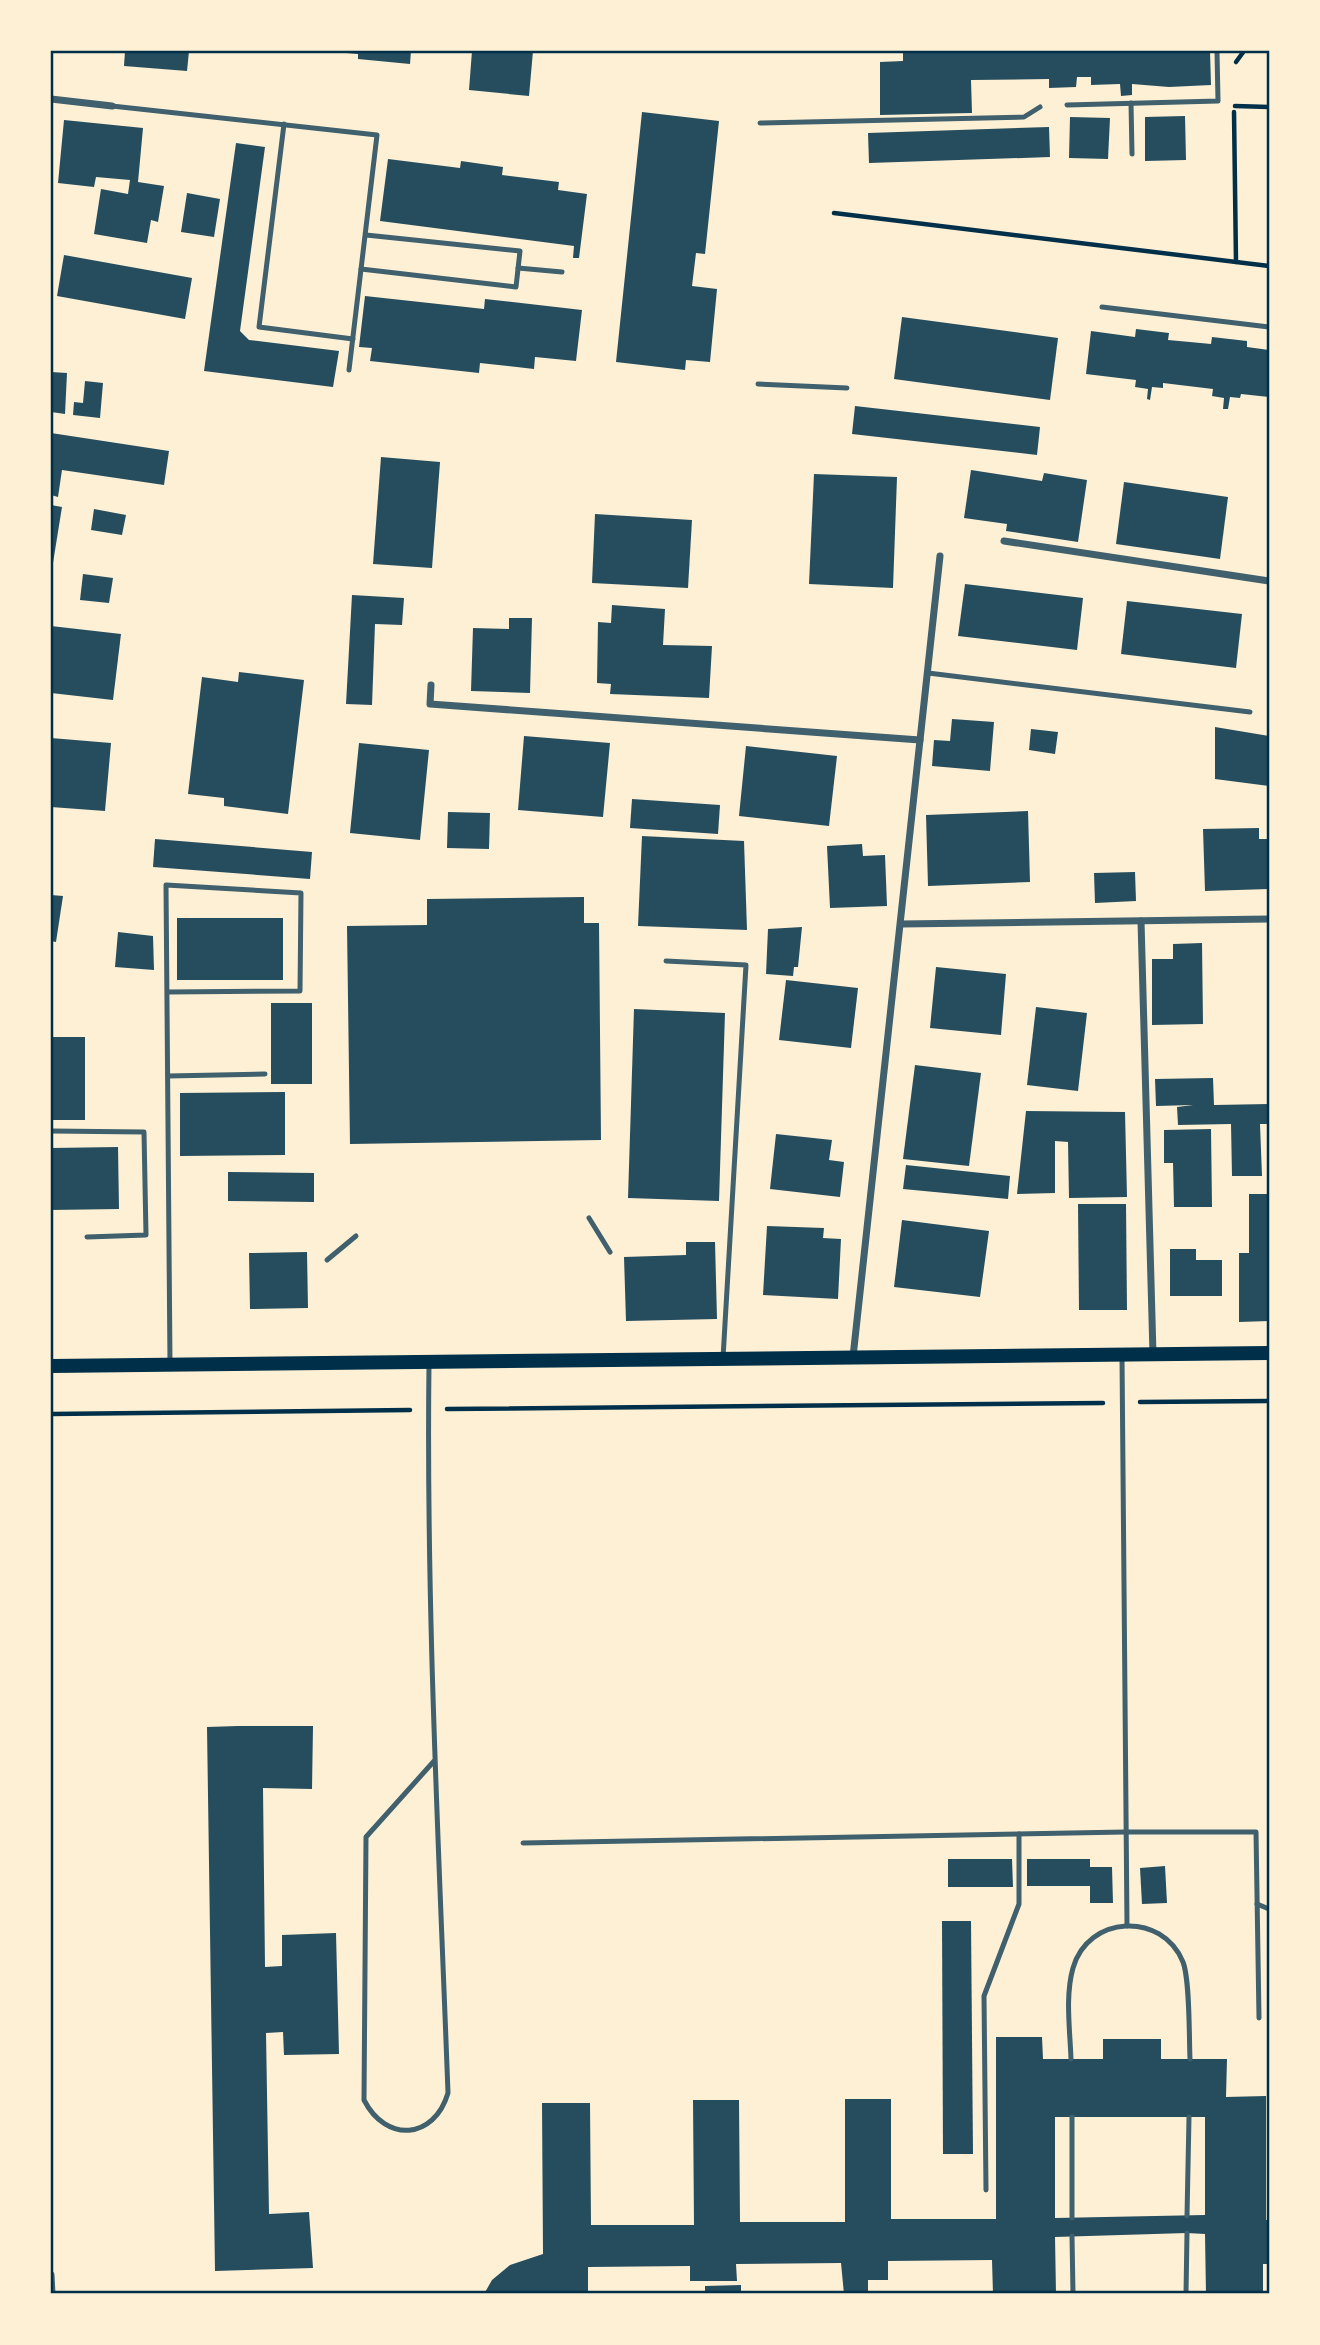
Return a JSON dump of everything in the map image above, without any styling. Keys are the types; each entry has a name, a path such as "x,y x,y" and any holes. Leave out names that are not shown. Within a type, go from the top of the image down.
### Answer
{"main road":[{"path":"51,1366 1269,1353"}],"street":[{"path":"51,99 112,106"},
{"path":"1004,541 1269,581"},
{"path":"853,1357 940,556"},
{"path":"431,685 430,704 920,740"},
{"path":"901,924 1269,919"},
{"path":"1141,921 1153,1354"},
{"path":"51,2275 52,2294"}],"lane":[{"path":"1067,105 1218,101 1217,51"},
{"path":"1131,103 1132,154"},
{"path":"112,106 377,135 349,370"},
{"path":"760,123 1024,117 1040,107"},
{"path":"284,124 259,327 353,339"},
{"path":"361,270 516,287 519,268 520,251 366,235"},
{"path":"519,268 562,272"},
{"path":"1102,306 1269,327"},
{"path":"758,384 847,388"},
{"path":"928,673 1250,712"},
{"path":"167,992 300,991 301,893 166,885 170,1364"},
{"path":"666,961 746,965 723,1358"},
{"path":"168,1076 265,1074"},
{"path":"51,1131 144,1132 146,1235 88,1237"},
{"path":"589,1218 610,1252"},
{"path":"327,1260 356,1236"},
{"path":"1122,1354 1127,1926"},
{"path":"429,1362 435,1760 448,2093 444,2107 435,2119 423,2127 409,2131 381,2124 364,2100 366,1837 435,1760"},
{"path":"523,1843 1256,1832 1259,2018"},
{"path":"986,2190 984,1996 1019,1904 1019,1834"},
{"path":"1257,1904 1269,1909"},
{"path":"1071,2059 1070,1999 1073,1968 1085,1943 1102,1931 1127,1926 1150,1928 1165,1938 1183,1963 1190,2059"},
{"path":"1187,2216 1189,2117"},
{"path":"1072,2118 1072,2218"},
{"path":"1186,2294 1187,2233"},
{"path":"1072,2236 1073,2294"}],"path":[{"path":"1234,65 1244,51"},
{"path":"1236,261 1234,106 1269,107"},
{"path":"834,213 1269,266"},
{"path":"51,1414 1269,1401"}],"building":[{"path":"125,51 189,51 187,71 124,66"},
{"path":"346,51 411,51 410,64 358,59 358,54"},
{"path":"472,51 533,51 529,96 469,90"},
{"path":"903,51 1210,51 1211,85 1169,87 1132,84 1132,95 1121,96 1120,84 1091,85 1091,77 1077,77 1076,87 1049,88 1049,79 971,80 972,113 880,115 880,62 903,61"},
{"path":"642,112 719,121 705,254 696,253 692,286 717,289 710,362 686,360 685,370 616,362"},
{"path":"1185,116 1186,160 1145,161 1145,117"},
{"path":"1070,117 1110,118 1108,159 1069,158"},
{"path":"64,120 143,128 138,182 164,186 158,222 151,220 147,243 94,234 101,189 128,194 130,180 96,177 94,187 58,183"},
{"path":"1049,127 1050,157 869,163 868,133"},
{"path":"236,143 265,147 240,331 249,340 339,351 333,387 204,371"},
{"path":"388,159 460,168 461,161 503,167 502,175 559,182 558,190 587,194 579,258 573,258 574,246 380,221"},
{"path":"187,193 220,199 214,237 181,232"},
{"path":"64,255 192,278 185,319 57,296"},
{"path":"365,296 484,309 485,299 582,310 576,361 535,357 534,369 480,363 479,373 370,361 372,348 359,347"},
{"path":"902,317 1058,338 1050,400 894,379"},
{"path":"1136,329 1169,333 1168,340 1211,344 1212,337 1247,341 1247,347 1269,350 1269,397 1241,394 1240,398 1230,397 1228,409 1223,409 1224,398 1212,396 1213,389 1163,383 1163,388 1152,387 1150,400 1147,399 1148,389 1135,387 1136,380 1086,374 1091,331 1135,337"},
{"path":"51,372 67,373 65,414 51,412"},
{"path":"85,381 103,383 100,418 73,415 74,402 83,403"},
{"path":"855,406 1040,427 1037,455 852,434"},
{"path":"51,433 169,451 164,485 62,470 58,497 51,495"},
{"path":"381,457 440,462 432,568 373,564"},
{"path":"971,470 1042,481 1044,473 1087,480 1078,542 1006,531 1007,524 964,518"},
{"path":"814,474 897,477 893,588 809,584"},
{"path":"1124,482 1228,497 1220,559 1116,544"},
{"path":"51,505 62,507 52,569 51,569"},
{"path":"94,509 126,515 122,535 91,530"},
{"path":"595,514 692,520 688,588 592,583"},
{"path":"83,574 113,578 109,603 80,600"},
{"path":"965,584 1083,598 1077,650 958,636"},
{"path":"352,595 404,598 402,625 375,624 372,705 346,704"},
{"path":"1127,601 1242,614 1236,668 1121,654"},
{"path":"612,605 665,609 663,645 712,646 709,698 610,694 611,684 597,683 598,622 611,623"},
{"path":"509,618 532,618 530,693 471,691 473,628 509,629"},
{"path":"51,626 121,634 113,700 51,693"},
{"path":"239,672 304,680 288,814 224,806 224,798 188,794 202,677 238,682"},
{"path":"952,719 994,722 990,771 932,766 934,740 950,741"},
{"path":"1215,727 1269,736 1269,786 1215,779"},
{"path":"1031,729 1058,732 1055,754 1029,750"},
{"path":"524,736 610,743 603,817 518,810"},
{"path":"51,738 111,743 105,811 51,807"},
{"path":"359,743 429,750 420,840 350,833"},
{"path":"746,746 837,756 829,826 739,816"},
{"path":"632,799 720,805 718,834 630,828"},
{"path":"1028,811 1030,882 928,886 926,815"},
{"path":"448,812 490,813 489,849 447,848"},
{"path":"1259,828 1259,839 1269,839 1269,889 1205,891 1203,829"},
{"path":"642,836 744,841 747,930 638,926"},
{"path":"155,839 312,852 310,879 153,867"},
{"path":"862,844 863,856 885,855 887,906 830,908 827,846"},
{"path":"1135,872 1136,901 1095,903 1094,873"},
{"path":"51,895 63,896 56,942 51,941"},
{"path":"584,897 584,923 599,923 601,1140 350,1144 347,926 427,925 427,899"},
{"path":"177,918 283,918 283,980 177,980"},
{"path":"802,927 798,967 794,967 793,976 766,974 768,929"},
{"path":"118,932 153,936 154,970 115,967"},
{"path":"1202,943 1203,1024 1152,1025 1152,959 1173,959 1173,944"},
{"path":"936,967 1006,974 1001,1035 930,1028"},
{"path":"786,980 858,988 851,1048 779,1040"},
{"path":"271,1003 312,1003 312,1084 271,1084"},
{"path":"1036,1007 1087,1013 1078,1091 1027,1085"},
{"path":"634,1009 725,1013 719,1201 628,1198"},
{"path":"51,1037 85,1037 85,1120 51,1120"},
{"path":"915,1065 981,1073 969,1166 903,1159"},
{"path":"1213,1078 1214,1105 1269,1104 1269,1124 1260,1124 1262,1176 1232,1176 1231,1124 1178,1125 1177,1107 1193,1105 1156,1106 1155,1079"},
{"path":"285,1092 285,1155 180,1156 180,1093"},
{"path":"1026,1111 1125,1112 1127,1197 1069,1198 1068,1142 1055,1141 1055,1193 1017,1194"},
{"path":"1211,1129 1212,1207 1174,1207 1173,1163 1164,1163 1164,1130"},
{"path":"776,1134 832,1140 829,1160 844,1162 840,1197 770,1189"},
{"path":"118,1147 119,1209 51,1210 51,1148"},
{"path":"906,1165 1010,1176 1008,1199 903,1189"},
{"path":"228,1172 314,1173 314,1202 228,1201"},
{"path":"1249,1194 1269,1194 1269,1321 1239,1322 1239,1253 1249,1253"},
{"path":"1078,1204 1126,1204 1127,1310 1079,1310"},
{"path":"902,1220 989,1231 980,1297 894,1287"},
{"path":"767,1226 824,1228 823,1238 841,1239 838,1299 763,1295"},
{"path":"686,1242 715,1242 717,1319 626,1321 624,1257 686,1255"},
{"path":"1170,1249 1196,1249 1196,1260 1222,1260 1222,1296 1170,1296"},
{"path":"307,1252 308,1308 250,1309 249,1253"},
{"path":"313,1726 312,1789 263,1788 265,1967 282,1966 282,1935 336,1933 339,2054 284,2055 283,2032 266,2033 269,2214 309,2212 313,2268 215,2271 207,1727"},
{"path":"948,1859 1012,1859 1013,1887 948,1887"},
{"path":"1027,1859 1090,1859 1090,1867 1112,1867 1113,1903 1090,1903 1090,1886 1027,1886"},
{"path":"1165,1866 1167,1903 1142,1904 1140,1868"},
{"path":"942,1921 971,1921 973,2154 943,2154"},
{"path":"996,2037 1042,2037 1043,2059 1103,2059 1103,2039 1161,2039 1161,2059 1227,2059 1226,2097 1266,2096 1266,2220 1269,2220 1269,2264 1263,2264 1263,2294 1206,2294 1205,2234 1187,2233 1055,2237 1056,2294 993,2294 992,2260 888,2261 888,2280 868,2280 868,2294 844,2294 841,2263 736,2264 737,2281 690,2281 690,2266 588,2267 588,2294 484,2294 492,2280 510,2265 543,2254 542,2103 590,2103 591,2225 694,2225 693,2100 739,2100 740,2222 845,2222 845,2099 891,2099 891,2219 996,2219","holes":["1055,2117 1205,2117 1205,2215 1055,2218"]},
{"path":"741,2285 741,2294 705,2294 705,2286"}]}
